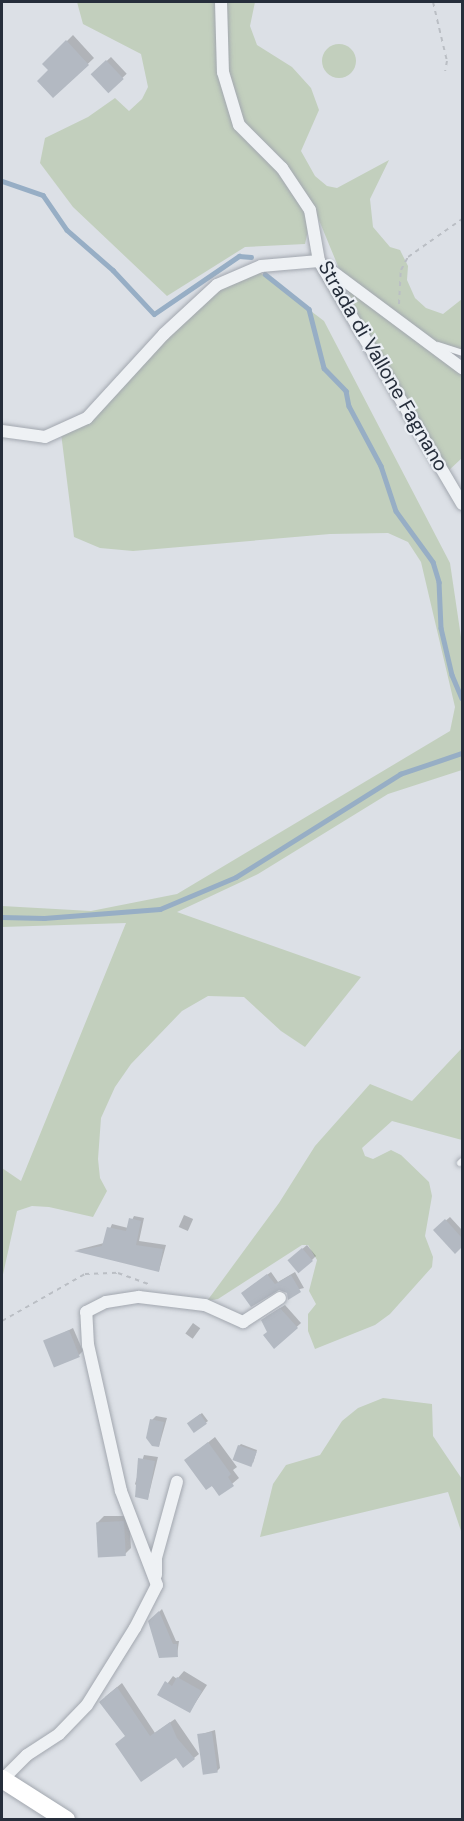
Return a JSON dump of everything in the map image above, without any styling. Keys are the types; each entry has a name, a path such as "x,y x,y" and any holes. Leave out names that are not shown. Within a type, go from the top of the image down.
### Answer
{"main road":[{"path":"2,1780 59,1816"}],"street":[{"name":"Strada di Vallone Fagnano","path":"221,2 223,72 239,125 282,168 310,210 319,261 462,504"},
{"path":"2,431 45,436 87,418 164,334 217,285 261,266 319,261 462,368"},
{"path":"157,1585 121,1491 88,1345 86,1312 106,1302 154,1299 205,1305 243,1322 280,1298"},
{"path":"2,1780 87,1705 135,1628 157,1585 156,1558 177,1482"}],"lane":[{"path":"423,340 462,353"}],"path":[{"path":"433,2 447,61 445,71"},
{"path":"399,322 401,270 408,257 462,219"},
{"path":"2,1321 63,1284 101,1271 150,1283 154,1299"}],"green space":[{"path":"77,2 218,2 237,126 279,170 305,212 309,226 305,244 245,247 167,296 73,207 40,163 45,138 88,117 115,98 129,111 142,99 148,87 141,54 83,24"},
{"path":"224,2 255,2 250,26 257,45 292,67 311,88 319,110 301,151 315,176 327,186 337,188 389,160 370,199 373,227 390,247 400,250 408,266 407,280 415,298 426,308 443,314 462,299 462,355 437,353 462,372 462,458 447,472 359,317 314,208 241,124 228,76"},
{"path":"339,44 351,49 356,61 351,73 339,78 327,73 322,61 327,49"},
{"path":"258,271 324,321 450,563 462,644 462,770 388,794 258,874 177,912 361,977 305,1047 281,1031 244,997 208,996 182,1011 131,1064 115,1087 101,1118 98,1159 100,1178 107,1191 93,1217 49,1207 32,1206 17,1211 2,1279 2,1168 21,1181 126,923 2,927 2,906 91,911 177,894 450,731 455,707 421,562 408,542 388,533 330,534 133,551 100,548 74,537 61,433 92,421 170,335 220,286"},
{"path":"462,1048 462,1140 392,1121 362,1148 365,1156 373,1159 391,1150 401,1155 429,1182 432,1196 425,1236 433,1257 432,1267 390,1314 375,1325 315,1349 308,1331 308,1314 316,1304 309,1291 317,1260 308,1245 302,1245 218,1299 207,1301 279,1203 315,1146 370,1084 412,1101"},
{"path":"383,1398 432,1404 433,1436 462,1479 462,1534 448,1492 260,1537 273,1484 286,1465 320,1455 342,1421 358,1408"}],"building":[{"path":"66,40 89,65 53,98 37,81 48,70 42,64"},
{"path":"106,60 124,79 108,93 91,74"},
{"path":"129,1218 141,1221 136,1245 163,1249 159,1272 74,1251 102,1246 107,1227 126,1231"},
{"path":"445,1219 462,1238 462,1247 455,1254 433,1230"},
{"path":"302,1248 313,1261 298,1273 287,1260"},
{"path":"267,1274 275,1284 291,1275 301,1292 288,1300 287,1293 279,1290 251,1307 241,1293"},
{"path":"280,1308 298,1328 274,1349 263,1335 267,1332 261,1320"},
{"path":"69,1330 80,1357 54,1367 43,1340"},
{"path":"200,1414 207,1424 194,1433 187,1423"},
{"path":"150,1419 164,1422 159,1447 152,1446 146,1438"},
{"path":"208,1442 231,1474 228,1477 234,1486 219,1496 212,1486 206,1490 184,1460"},
{"path":"238,1445 257,1452 251,1467 233,1460"},
{"path":"138,1458 155,1461 148,1500 135,1497"},
{"path":"124,1521 126,1556 98,1557 96,1522"},
{"path":"159,1611 173,1644 177,1644 178,1657 159,1658 148,1621"},
{"path":"177,1677 202,1691 190,1713 157,1695 165,1681 172,1686"},
{"path":"117,1687 150,1736 170,1722 177,1738 195,1759 183,1768 176,1758 141,1782 115,1744 125,1736 99,1702"},
{"path":"212,1732 218,1773 203,1775 197,1734"}],"waterway":[{"path":"2,181 43,195 67,230 113,270 154,314 239,256 251,257"},
{"path":"265,274 309,309 324,368 346,391 349,406 381,466 396,511 433,562 439,582 441,628 452,675 462,698"},
{"path":"2,917 44,918 160,909 236,877 400,774 462,753"}]}
